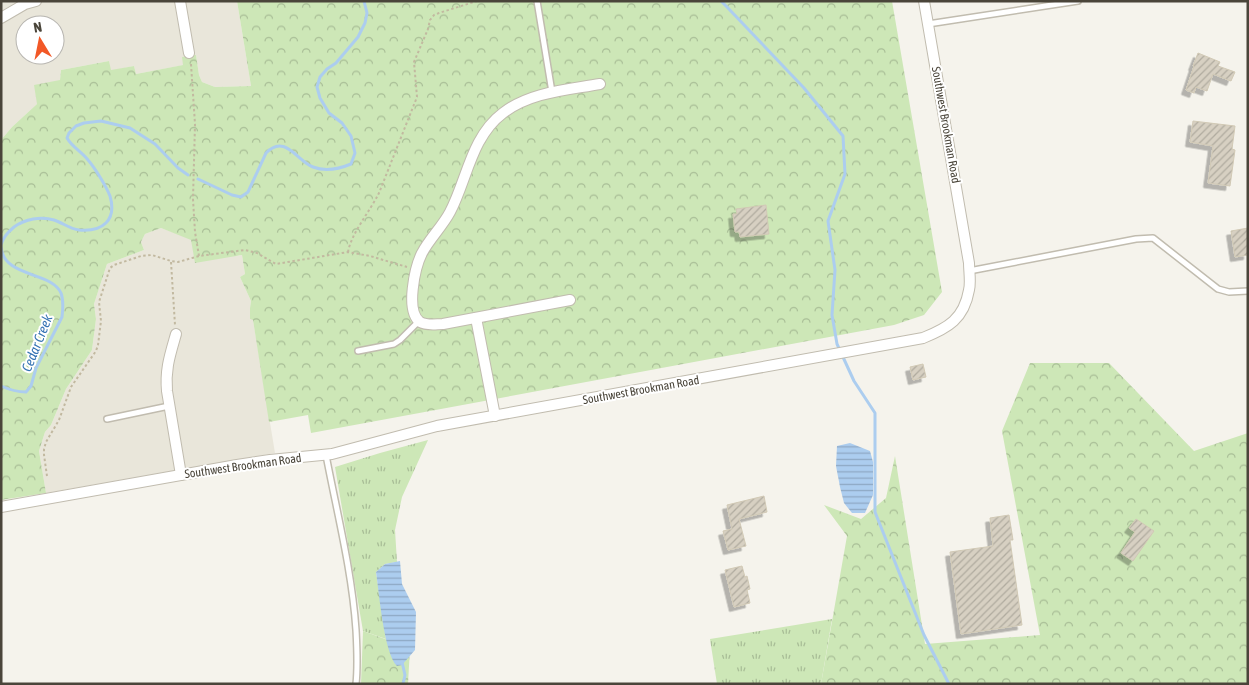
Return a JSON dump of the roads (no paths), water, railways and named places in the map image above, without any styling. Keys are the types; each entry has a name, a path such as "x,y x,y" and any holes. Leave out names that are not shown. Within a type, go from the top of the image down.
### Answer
{"street":[{"path":"1,18 26,4 36,1"},
{"path":"180,1 189,53"},
{"name":"Southwest Brookman Road","path":"1,507 270,460 349,450 437,426 923,338 942,330 957,319 965,304 969,290 969,263 924,1"},
{"path":"570,300 443,324 424,324 419,321 412,303 416,269 422,254 450,213 478,143 492,123 502,113 520,103 541,95 600,84"},
{"path":"476,318 495,416"},
{"path":"176,334 167,365 166,378 181,475"}],"lane":[{"path":"537,1 552,93"},
{"path":"928,24 1078,1"},
{"path":"969,271 1153,238 1218,289 1229,292 1248,291"},
{"path":"358,351 394,344 419,321"},
{"path":"107,419 169,406"},
{"path":"326,454 351,578 358,664 356,684"}],"water":[{"path":"850,443 870,451 873,462 873,495 865,513 852,513 844,503 840,487 836,466 837,446"},
{"path":"400,561 402,584 416,612 415,650 402,665 397,666 392,659 385,636 376,572 385,564"}],"waterway":[{"name":"Cedar Creek","path":"198,179 232,195 241,197 248,192 266,153 279,146 291,150 307,164 318,169 332,169 351,164 355,153 351,136 342,123 329,113 320,98 317,87 320,77 336,63 358,37 365,23 367,13 364,1"},
{"path":"721,1 804,88 843,136 845,174 828,221 835,270 832,315 837,344 854,381 875,413 875,512 924,635 949,684"},
{"name":"Cedar Creek","path":"1,245 4,237 12,229 28,220 49,219 79,230 88,230 101,226 110,218 112,204 106,187 91,163 67,138 76,126 84,123 101,121 130,128 155,144 178,168 188,175"},
{"name":"Cedar Creek","path":"1,247 4,257 10,264 56,286 63,299 62,317 36,368 31,386 26,392 13,391 1,386"},
{"path":"402,662 405,675 403,684"}]}
